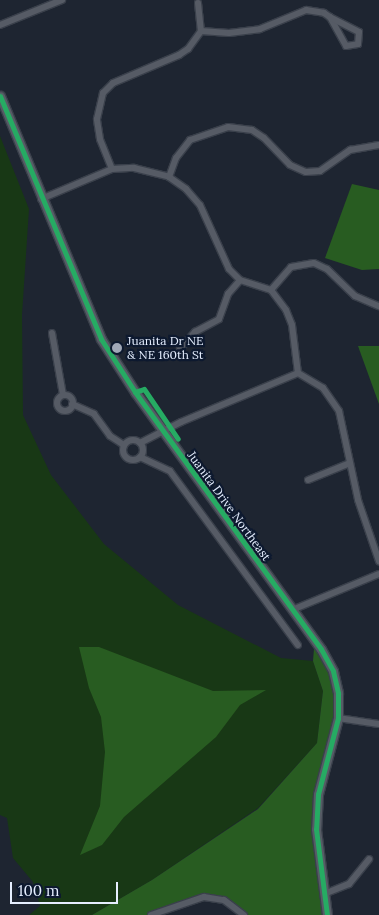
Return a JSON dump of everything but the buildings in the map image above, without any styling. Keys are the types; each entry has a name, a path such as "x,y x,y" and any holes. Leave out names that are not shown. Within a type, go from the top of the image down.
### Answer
{"main road":[{"name":"Juanita Drive Northeast","path":"0,96 41,199 101,339 163,431 292,610 333,671 338,693 338,718 318,794 316,829 327,915"}],"street":[{"path":"0,24 62,0"},
{"path":"112,170 97,130 98,105 103,92 113,83 179,55 188,49 200,31 198,3"},
{"path":"200,31 229,33 260,29 306,10 324,12 330,18 344,44 350,47 358,44 359,32 330,18"},
{"path":"169,177 176,158 190,140 228,127 252,130 264,138 290,165 306,172 320,171 350,150 379,145"},
{"path":"41,199 112,170 134,168 169,177 194,197 222,259 240,280 271,290 286,310 292,326 298,373"},
{"path":"271,290 291,267 314,263 327,269 355,296 379,306"},
{"path":"180,349 195,332 219,319 228,294 240,280"},
{"path":"52,333 63,395"},
{"path":"140,443 163,431 298,373"},
{"path":"298,373 323,388 333,400 345,430 358,500 379,561"},
{"path":"63,395 58,399 58,407 66,411 72,404"},
{"path":"63,395 71,398 72,404"},
{"path":"72,404 90,411 110,436 124,445 127,458 140,458 170,471 298,645"},
{"path":"124,445 132,440 140,443 143,450 140,458"},
{"path":"308,480 350,463"},
{"path":"292,610 379,574"},
{"path":"338,718 379,724"},
{"path":"324,894 349,884 369,859"},
{"path":"151,915 204,897 224,900 244,915"}],"green space":[{"path":"0,136 29,209 22,315 23,415 51,475 104,544 178,605 281,658 313,661 323,691 317,743 258,808 152,880 92,915 29,915 40,906 33,882 13,858 7,818 0,815"},
{"path":"352,184 379,190 379,269 362,270 325,258"},
{"path":"358,346 379,346 379,404"},
{"path":"315,636 332,659 341,687 338,718 318,794 318,828 332,915 244,915 234,905 204,897 151,915 92,915 152,880 258,809 317,743 323,691 313,661"},
{"path":"79,647 99,647 213,691 266,690 240,705 216,737 124,817 102,845 80,855 100,806 105,752 101,717 89,688"}],"cycle path":[{"path":"0,96 101,339 135,392 321,649 333,671 338,693 338,718 318,794 316,829 327,915"},
{"path":"135,392 144,389 178,439"}],"place":[{"name":"Juanita Dr NE & NE 160th St","path":"117,348"}]}
